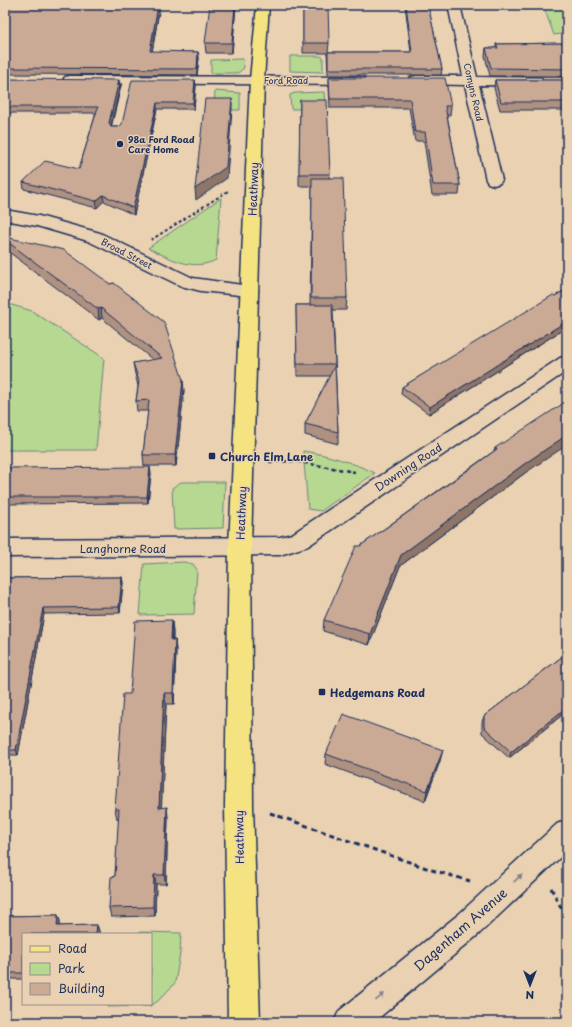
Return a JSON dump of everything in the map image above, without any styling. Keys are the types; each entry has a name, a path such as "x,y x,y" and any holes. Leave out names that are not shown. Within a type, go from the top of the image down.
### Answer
{"main road":[{"name":"Heathway","path":"244,1022 239,805 240,546 252,190 257,80 263,5"}],"street":[{"name":"Comyns Road","path":"454,5 494,180"},
{"name":"Ford Road","path":"58,80 378,81"},
{"path":"400,80 567,82"},
{"name":"Broad Street","path":"5,214 39,221 82,233 113,245 131,256 187,282 202,286 249,291"},
{"name":"Downing Road","path":"240,546 280,546 300,540 380,485 567,362"},
{"name":"Langhorne Road","path":"5,548 240,546"},
{"name":"Dagenham Avenue","path":"350,1022 469,924 567,835"}],"lane":[{"path":"116,130 128,80"}],"path":[{"path":"131,256 140,248 224,192 252,190"},
{"path":"243,462 294,461 340,468 356,472 380,485"},
{"path":"239,805 291,819 432,870 504,891"}],"green space":[{"path":"543,5 567,5 567,33 554,35"},
{"path":"290,56 323,57 323,72 290,71"},
{"path":"243,59 244,68 238,73 211,73 211,60"},
{"path":"215,91 240,93 240,110 214,110"},
{"path":"324,92 325,109 291,109 290,95 295,93"},
{"path":"221,198 216,260 198,265 190,264 173,259 148,248"},
{"path":"5,303 32,311 104,358 96,450 5,450"},
{"path":"303,451 340,459 375,473 321,511 308,509"},
{"path":"181,482 225,482 223,528 174,529 172,488"},
{"path":"184,562 193,564 197,570 194,614 140,615 144,564"},
{"path":"140,932 181,933 180,953 175,983 158,1001 152,1005 152,933"},
{"path":"107,1005 152,1005 150,1006 107,1007"}],"building":[{"path":"5,5 158,5 150,51 198,52 197,69 5,68"},
{"path":"210,5 235,5 232,43 205,43"},
{"path":"303,5 328,5 329,43 303,43"},
{"path":"406,5 428,5 442,69 328,69 328,52 412,52"},
{"path":"567,43 567,69 491,68 486,48 498,48 496,44"},
{"path":"329,78 445,78 451,106 445,106 460,185 433,185 425,132 415,132 410,99 330,99"},
{"path":"5,79 119,80 109,123 111,127 119,127 122,124 132,80 195,80 193,103 157,103 133,208 103,195 96,201 23,182 45,161 79,169 98,107 5,107"},
{"path":"495,80 567,80 567,102 501,102"},
{"path":"205,99 232,99 226,167 195,189"},
{"path":"300,100 327,100 330,174 299,174"},
{"path":"312,178 343,178 347,298 311,298"},
{"path":"5,237 64,250 110,284 114,283 164,322 183,380 175,455 143,455 149,400 136,401 139,381 133,363 162,358 101,308 98,309 5,240"},
{"path":"567,289 567,321 430,407 402,387 553,295 555,296"},
{"path":"296,305 332,305 335,364 297,364"},
{"path":"335,365 338,432 305,424"},
{"path":"567,401 567,435 527,462 401,555 370,634 324,620 356,546 360,546 497,449 495,448"},
{"path":"150,467 147,497 5,497 5,468"},
{"path":"122,577 119,607 43,608 16,750 5,750 5,578"},
{"path":"172,620 171,640 175,640 173,693 164,693 159,808 167,807 164,875 154,875 153,907 109,908 111,877 115,876 119,809 115,809 123,694 130,694 135,621"},
{"path":"567,653 567,707 511,752 484,727 484,716"},
{"path":"343,714 443,750 427,791 326,754"},
{"path":"58,915 57,926 97,925 96,933 22,933 22,973 5,973 5,916"}],"place":[{"name":"98a Ford Road Care Home","path":"120,144"},
{"name":"Church Elm Lane","path":"212,456"},
{"name":"Hedgemans Road","path":"322,692"}]}
